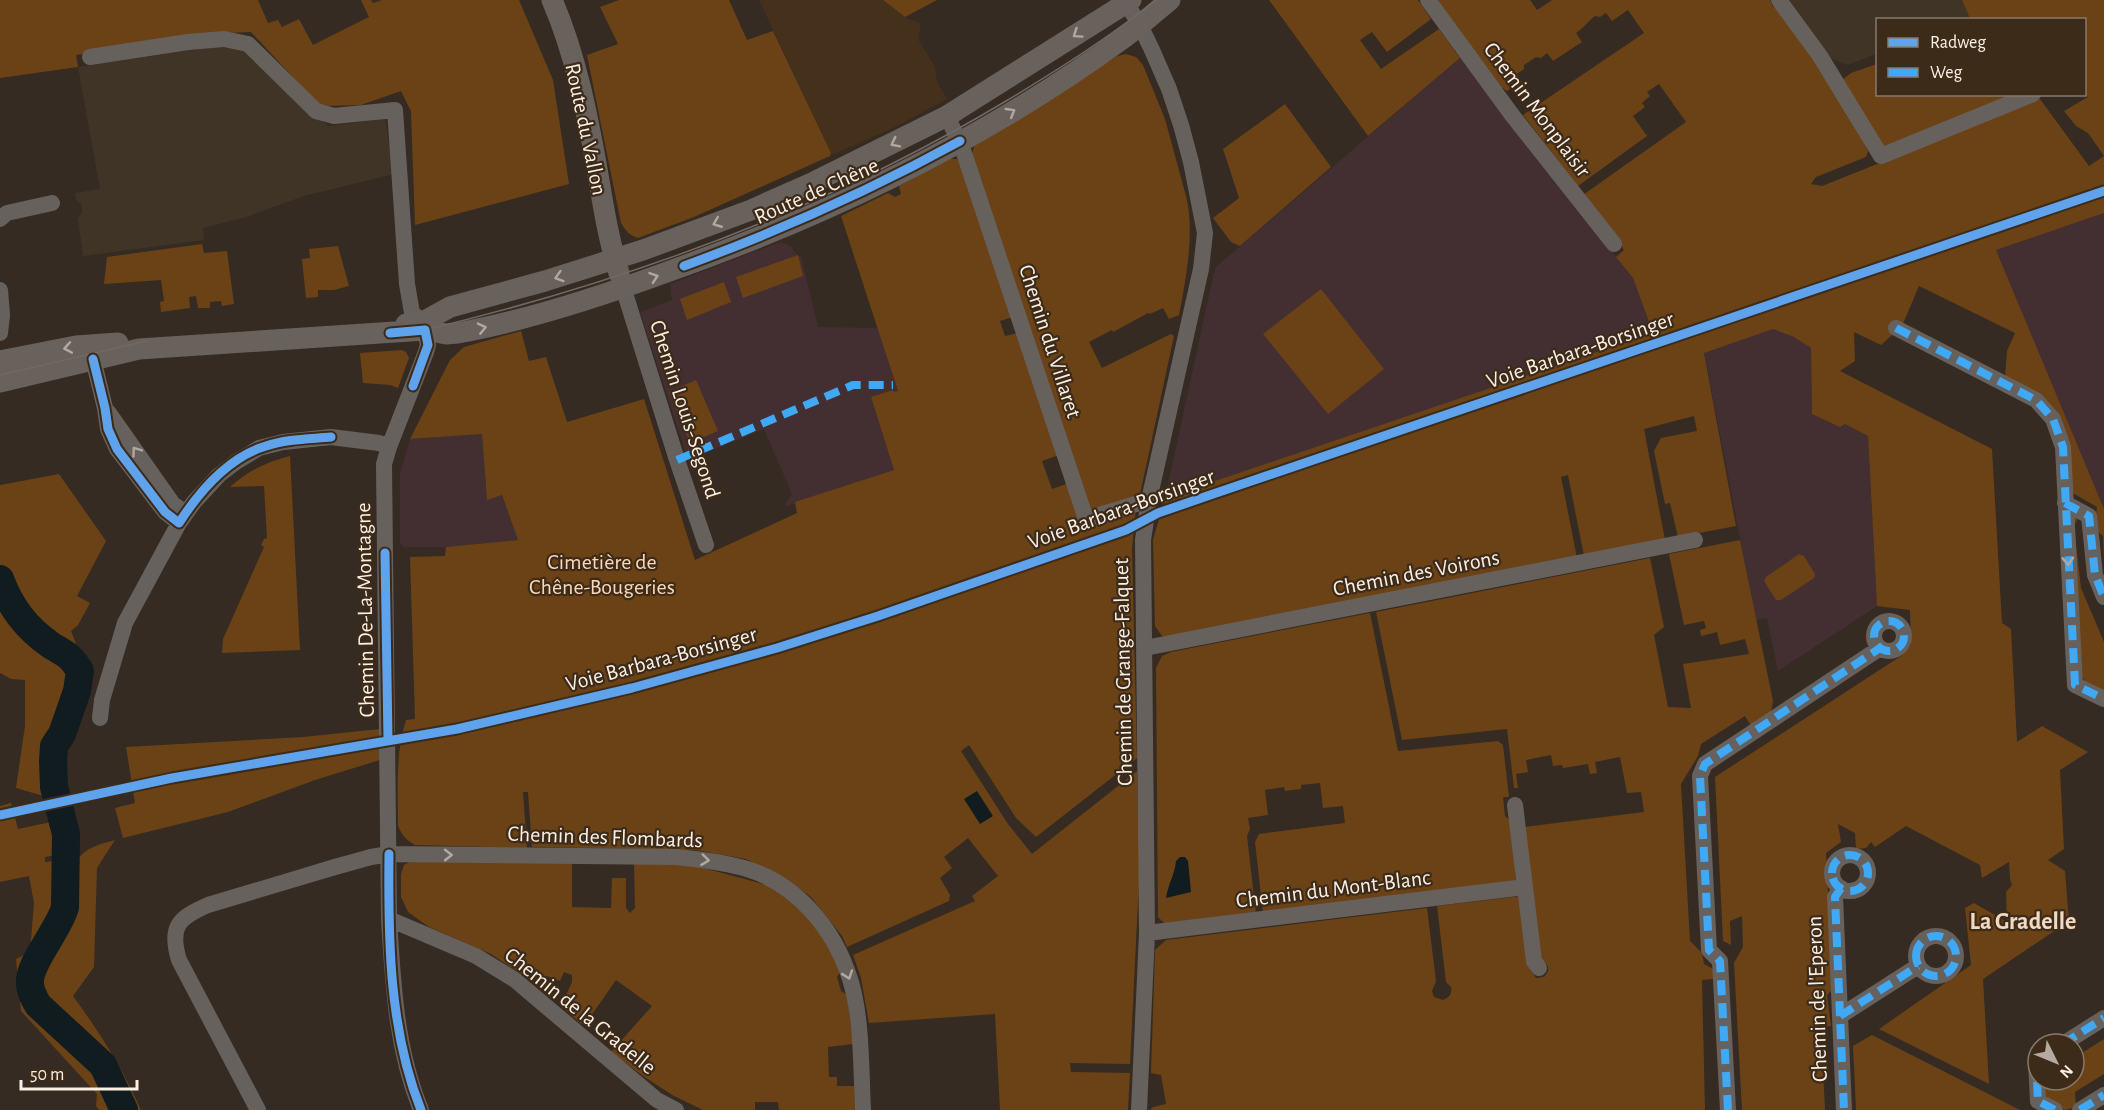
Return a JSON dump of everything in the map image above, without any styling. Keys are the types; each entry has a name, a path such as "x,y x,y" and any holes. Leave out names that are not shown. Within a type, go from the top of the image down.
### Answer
{"main road":[{"name":"Route du Vallon","path":"552,0 573,56 595,158 607,231 623,287"},
{"name":"Route de Chêne","path":"424,326 446,334 469,331 553,309 710,257 791,224 890,178 960,141 1060,81 1140,25 1170,0"},
{"name":"Route de Chêne","path":"424,326 450,307 615,260 779,198 947,117 1129,2"},
{"path":"3,360 76,346 424,326"},
{"path":"0,381 139,349 424,326"}],"street":[{"name":"Chemin Monplaisir","path":"1428,0 1512,115 1614,244"},
{"path":"1779,0 1820,56 1881,156 2028,96"},
{"name":"Chemin de Grange-Falquet","path":"1129,2 1169,89 1181,125 1205,233 1201,269 1149,500 1143,540 1147,933 1139,1110"},
{"path":"90,57 188,42 224,39 248,44 316,111 334,116 395,110 407,284 412,313 424,326"},
{"name":"Chemin du Villaret","path":"947,117 960,141 1086,519 1149,500"},
{"path":"0,219 7,213 52,204"},
{"name":"Chemin Louis-Segond","path":"623,287 706,545"},
{"path":"0,290 2,315 0,334 3,360"},
{"name":"Chemin De-La-Montagne","path":"421,1110 410,1083 402,1051 393,979 389,919 384,464 426,352 428,345 424,326"},
{"path":"1896,328 2036,400 2053,419 2063,447 2075,685 2104,699"},
{"path":"93,359 108,429 117,449 165,512 182,518"},
{"path":"100,718 102,700 125,623 182,518 207,487 226,469 245,456 267,446 331,437 380,443 389,447"},
{"path":"2065,503 2089,516 2095,575 2104,597"},
{"name":"Chemin des Voirons","path":"1145,648 1695,540"},
{"path":"1728,1110 1720,961 1709,950 1701,769 1705,764 1880,648"},
{"path":"1515,805 1534,961 1539,968"},
{"name":"Chemin des Flombards","path":"258,1110 179,960 174,942 175,932 191,913 208,905 335,867 389,854 676,857 716,861 744,868 771,880 791,892 810,909 822,923 840,954 850,979 859,1042 863,1110"},
{"name":"Chemin du Mont-Blanc","path":"1147,933 1525,887"},
{"name":"Chemin de l'Eperon","path":"1841,888 1835,897 1844,1110"},
{"name":"Chemin de la Gradelle","path":"389,919 476,956 515,980 657,1100 676,1110"},
{"path":"1840,1016 1918,966"},
{"path":"2082,1032 2104,1018"},
{"path":"2038,1092 2038,1101 2055,1110"},
{"path":"2080,1110 2104,1095"}],"shaded area":[{"path":"759,0 883,0 905,17 921,24 918,39 935,67 937,82 947,99 895,127 834,154 831,153"},
{"path":"1789,0 1962,0 1970,18 1876,18 1876,54 1847,65 1828,57"},
{"path":"204,48 247,48 298,101 328,126 385,119 394,174 304,196 246,217 203,228 204,240 83,256 78,219 82,212 81,204 76,200 75,193 100,189 78,67"},
{"path":"1460,58 1633,278 1653,333 1444,406 1165,498 1215,268"},
{"path":"2104,213 2104,510 1996,250"},
{"path":"780,242 791,246 801,257 818,327 878,328 898,392 894,393 893,390 871,397 894,470 785,507 792,494 764,429 688,460 640,312 672,300 670,284"},
{"path":"1773,329 1794,337 1811,348 1812,413 1845,424 1868,436 1877,606 1778,671 1767,618 1756,620 1704,352"},
{"path":"482,434 487,500 502,495 518,540 446,547 403,547 400,543 400,475 410,439"},
{"path":"977,791 993,816 980,824 964,799"},
{"path":"1180,857 1185,857 1188,861 1191,892 1166,898 1176,861"}],"green space":[{"path":"0,0 258,0 268,23 278,20 282,27 299,19 313,45 369,17 361,0 371,0 373,3 382,0 519,0 553,80 569,184 415,225 411,111 401,91 361,105 320,106 251,32 204,34 76,55 78,67 0,78"},
{"path":"619,0 729,0 747,40 773,31 831,153 830,156 694,217 638,238 630,234 621,223 587,55 618,44 600,7"},
{"path":"883,0 937,0 905,17"},
{"path":"1269,0 1418,0 1431,19 1387,52 1372,32 1360,40 1381,69 1439,29 1460,58 1368,136"},
{"path":"1436,0 1530,0 1537,10 1552,0 1770,0 1773,7 1778,7 1826,78 1868,151 1866,157 1816,177 1811,184 1822,186 2040,99 2089,166 2104,156 2104,213 1996,250 2104,509 2104,562 2103,536 2094,529 2097,507 2069,491 2065,431 2005,378 2007,351 2015,333 1919,286 1902,326 1881,345 1854,332 1855,361 1840,371 1992,449 2002,623 2011,629 2017,742 2042,726 2088,752 2060,770 2064,849 2048,860 2065,871 2069,921 1983,979 1989,1084 1879,1029 1971,965 1965,908 1974,903 2007,922 2006,892 2012,885 2009,862 1982,878 1980,865 1906,826 1875,847 1871,842 1866,848 1856,849 1855,833 1838,824 1841,842 1826,853 1833,989 1827,995 1831,1026 1821,1027 1825,1110 1742,1110 1734,963 1743,947 1742,916 1730,921 1731,945 1723,941 1715,777 1901,656 1911,645 1910,610 1877,606 1868,436 1845,424 1840,427 1812,414 1811,348 1794,337 1773,329 1704,353 1736,526 1678,537 1670,503 1665,504 1654,451 1661,438 1697,431 1694,416 1644,429 1665,540 1584,556 1568,475 1561,477 1577,558 1168,638 1162,636 1155,626 1153,540 1165,498 1653,333 1633,278 1616,257 1624,250 1583,195 1686,122 1659,84 1647,92 1650,96 1642,103 1645,107 1633,116 1647,136 1578,186 1523,115 1644,33 1628,10 1612,21 1606,13 1600,17 1595,16 1576,33 1582,42 1553,61 1547,53 1541,58 1536,57 1524,65 1524,69 1517,74 1522,82 1507,91 1501,87"},
{"path":"1962,0 2104,0 2104,156 2088,133 2076,126 2064,111 2088,97 2086,95 2086,18 1970,18"},
{"path":"1126,54 1136,57 1143,65 1165,119 1189,210 1190,240 1179,315 1169,319 1163,308 1089,342 1102,368 1171,334 1174,336 1139,499 1091,514 971,160 974,146 1117,56"},
{"path":"1876,64 1876,96 2019,96 1885,149 1842,80 1851,73"},
{"path":"1285,104 1331,167 1240,246 1231,242 1213,218 1239,198 1223,149"},
{"name":"Cimetière de Chêne-Bougeries","path":"950,159 957,159 961,164 1013,317 1000,321 1005,336 1018,333 1059,455 1042,461 1052,489 1069,483 1083,525 1136,508 1132,549 1137,758 1036,837 1016,818 969,745 961,751 1008,824 1032,854 1137,771 1139,881 1130,1064 1070,1063 1071,1072 1130,1073 1128,1110 1000,1110 995,1014 869,1023 861,978 853,955 975,901 972,896 998,876 968,838 944,857 952,868 940,878 950,895 949,901 847,947 842,936 811,897 789,881 746,859 695,850 532,847 528,792 523,792 527,848 415,845 405,837 398,826 398,773 402,733 406,720 415,719 410,557 445,556 446,547 518,540 502,495 487,500 482,434 410,439 450,360 464,347 521,331 529,361 546,357 567,422 644,399 695,560 797,513 795,502 894,470 871,397 893,390 898,391 841,216 888,193 895,197 901,194 899,186"},
{"path":"202,244 204,253 227,251 234,304 222,306 221,301 210,302 210,308 198,308 196,296 189,297 190,308 161,312 160,302 164,301 161,280 104,284 107,257"},
{"path":"338,246 349,286 334,290 318,290 318,297 306,298 302,259 310,258 309,249"},
{"path":"798,255 803,276 743,298 736,277"},
{"path":"724,282 731,302 687,320 680,299"},
{"path":"1321,289 1384,369 1328,414 1263,334"},
{"path":"402,350 409,358 398,388 390,385 363,383 360,353"},
{"path":"696,380 718,431 690,443 669,392"},
{"path":"290,456 300,650 222,653 223,639 264,547 261,545 267,538 264,486 230,487 243,476 258,468"},
{"path":"59,474 106,541 77,596 90,603 78,625 71,631 82,659 83,678 75,718 62,738 47,797 16,788 25,726 25,680 11,679 0,673 0,485"},
{"path":"2073,516 2079,516 2074,526 2081,588 2104,642 2104,692 2085,682 2078,669"},
{"path":"1740,540 1773,701 1771,712 1751,726 1745,716 1701,744 1698,756 1681,784 1690,941 1702,953 1704,964 1713,969 1713,979 1702,980 1705,1110 1150,1110 1166,1104 1161,1075 1151,1073 1155,950 1166,940 1427,908 1436,981 1432,991 1434,997 1443,1000 1450,995 1451,987 1446,982 1437,906 1521,896 1531,971 1536,978 1544,977 1548,969 1547,964 1539,959 1523,827 1644,812 1641,792 1627,793 1620,757 1595,762 1597,773 1590,774 1588,764 1563,768 1562,765 1553,766 1551,755 1526,760 1528,772 1516,774 1518,788 1514,788 1507,729 1402,740 1376,612 1650,558 1664,627 1654,635 1668,707 1691,708 1683,664 1749,654 1745,639 1720,645 1717,632 1701,636 1700,630 1706,628 1704,621 1684,625 1669,554"},
{"path":"1799,554 1804,556 1815,574 1814,578 1781,600 1776,600 1764,581 1766,577"},
{"path":"1370,613 1398,751 1498,741 1503,745 1509,797 1503,797 1505,816 1513,823 1516,883 1263,913 1255,842 1259,834 1345,823 1343,806 1323,808 1320,783 1301,785 1301,789 1285,791 1284,787 1265,790 1268,815 1248,818 1250,829 1247,836 1256,914 1166,925 1158,917 1156,668 1162,656 1171,652"},
{"path":"380,729 380,760 315,780 228,812 123,838 115,808 135,803 126,747 303,737"},
{"path":"11,803 18,829 51,822 56,855 45,857 45,862 71,859 71,867 74,869 80,863 77,861 84,852 115,840 97,868 94,967 73,996 127,1080 141,1110 99,1110 96,1106 97,1094 21,1011 16,959 30,952 34,903 29,876 0,882 0,806"},
{"path":"413,860 572,862 572,907 611,908 612,878 626,878 626,908 630,913 635,908 634,863 689,864 767,885 789,898 813,921 841,970 837,977 841,991 847,995 853,1044 828,1047 829,1077 837,1077 837,1086 854,1086 855,1110 779,1110 778,1102 755,1102 755,1110 703,1110 674,1096 611,1052 652,1006 616,980 586,1023 581,1024 561,1006 572,982 572,975 564,972 560,981 547,976 539,986 491,954 429,927 408,912 401,897 401,874 404,865"},
{"path":"1872,1035 2020,1110 1856,1110 1853,1046"},
{"path":"2104,1039 2104,1074 2086,1085 2086,1050"},
{"path":"2045,1092 2075,1092 2076,1107 2065,1110 2045,1098"}],"waterway":[{"path":"0,579 14,608 27,625 68,656 80,671 77,691 62,734 54,746 53,761 54,787 66,834 65,907 34,966 31,975 31,989 38,1005 103,1065 124,1110"}],"tram line":[{"path":"425,330 501,311 651,265 724,238 868,176 1006,101 1083,53 1156,0"},
{"path":"0,375 147,341"}],"marked path":[{"path":"1896,328 2036,400 2053,419 2063,447 2075,685 2104,699"},
{"path":"677,460 853,385 893,385"},
{"path":"2065,503 2089,516 2095,575 2104,597"},
{"path":"1889,621 1899,626 1904,636 1899,646 1889,651 1879,646 1874,636 1879,626 1889,621"},
{"path":"1728,1110 1720,961 1709,950 1700,776 1705,764 1880,648"},
{"path":"1850,855 1862,861 1868,873 1862,885 1850,891 1838,885 1832,873 1838,861 1850,855"},
{"path":"1841,888 1835,897 1844,1110"},
{"path":"1936,936 1950,942 1956,956 1950,970 1936,976 1922,970 1916,956 1922,942 1936,936"},
{"path":"1840,1016 1918,966"},
{"path":"2082,1032 2104,1018"},
{"path":"2038,1092 2038,1101 2055,1110"},
{"path":"2080,1110 2104,1095"}],"cycle path":[{"path":"684,266 824,209 960,141"},
{"name":"Voie Barbara-Borsinger","path":"0,815 172,778 457,729 632,688 777,648 878,616 1126,530 1158,513 1216,493 2104,191"},
{"path":"390,333 425,330 428,345 413,386"},
{"path":"93,359 108,429 117,449 165,512 179,523 216,477 252,451 274,444 331,437"},
{"path":"385,553 388,740"},
{"path":"389,854 389,919 393,984 402,1048 421,1110"}],"district":[{"name":"La Gradelle","path":"2023,921"}]}
